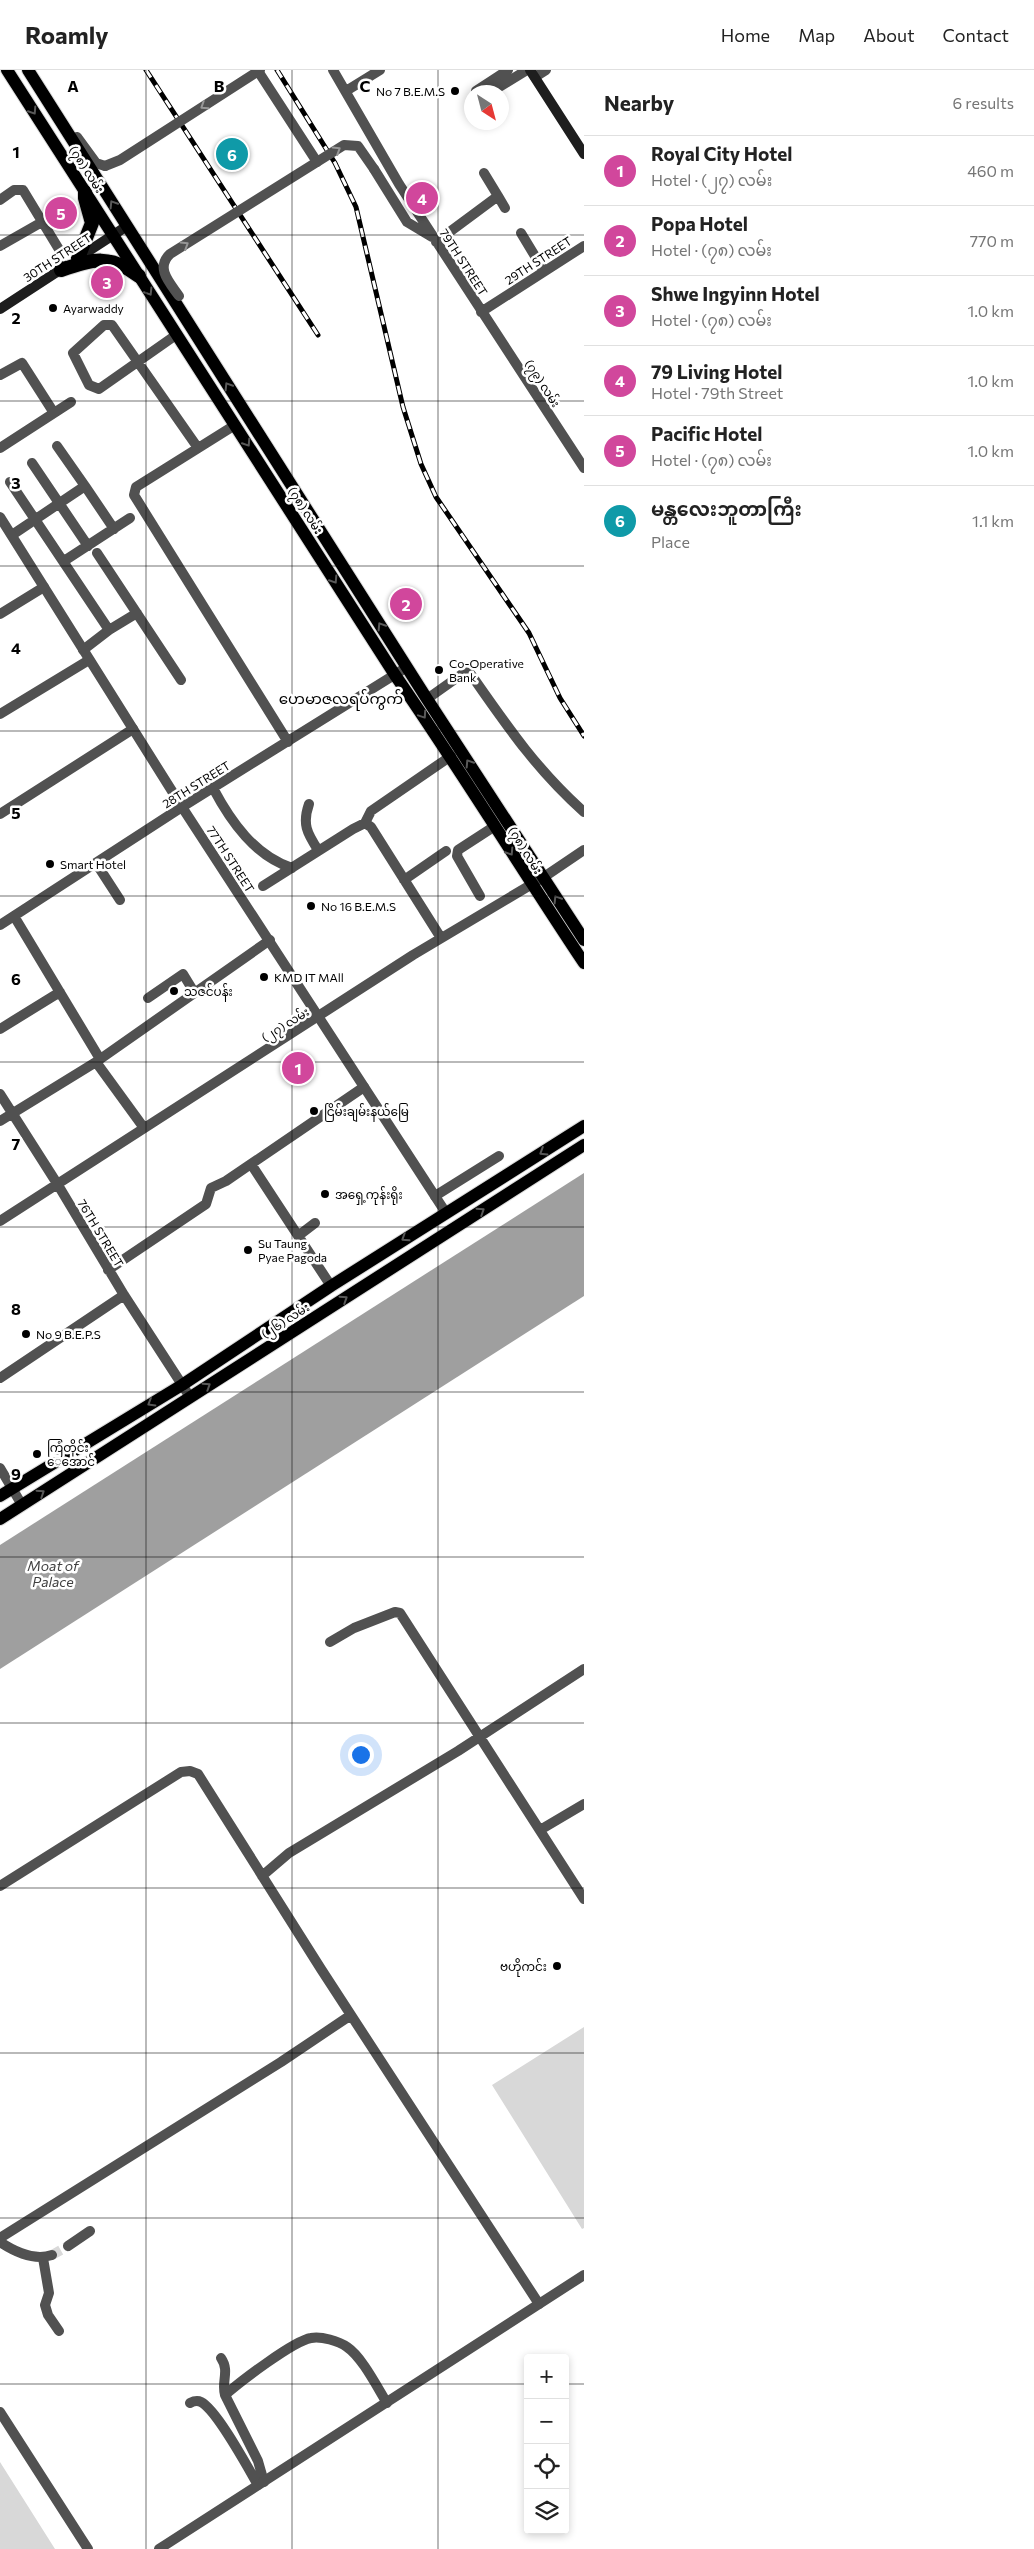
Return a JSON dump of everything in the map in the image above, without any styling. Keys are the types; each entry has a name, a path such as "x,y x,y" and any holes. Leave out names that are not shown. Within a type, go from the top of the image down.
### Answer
{"highway":[{"path":"78,258 92,223 84,198 85,192"},
{"path":"61,270 88,261 111,260 120,263 139,276"}],"main road":[{"name":"(၇၈) လမ်း","path":"7,70 395,675 451,756 531,884 584,962"},
{"name":"(၇၈) လမ်း","path":"28,70 407,668 584,940"},
{"path":"530,72 584,154"},
{"name":"30TH STREET","path":"0,309 127,226"},
{"name":"(၂၆) လမ်း","path":"0,1496 182,1384 446,1212 584,1126"},
{"name":"(၂၆) လမ်း","path":"0,1519 584,1145"}],"street":[{"path":"44,95 52,101 96,163 105,166 112,164 259,70 317,162"},
{"name":"79TH STREET","path":"333,70 399,184 481,312"},
{"path":"346,91 380,70"},
{"path":"485,85 508,70"},
{"path":"505,85 530,72 546,70"},
{"path":"211,359 208,348 163,270 166,258 344,145 354,144 362,149 407,222 435,240 498,196"},
{"path":"484,173 505,208"},
{"path":"0,200 14,190 22,189 60,251 61,270"},
{"path":"0,246 42,222"},
{"path":"521,233 544,270"},
{"name":"29TH STREET","path":"481,312 584,246"},
{"name":"(၇၉) လမ်း","path":"481,312 584,468"},
{"path":"176,335 139,362 99,389 94,389 89,385 73,353 104,326 112,325 139,362 198,448"},
{"path":"0,375 22,363 54,413"},
{"path":"0,448 71,402"},
{"path":"235,425 136,487 134,495 288,742"},
{"path":"57,446 114,528"},
{"path":"32,463 88,546"},
{"path":"10,482 36,518 109,630"},
{"path":"12,535 85,486"},
{"name":"77TH STREET","path":"0,517 182,807 446,1212"},
{"path":"64,561 130,518"},
{"path":"97,553 181,680"},
{"path":"0,614 44,587"},
{"path":"83,650 109,630 136,613"},
{"path":"0,714 90,660"},
{"name":"28TH STREET","path":"0,925 182,807 407,668"},
{"path":"427,699 465,672 470,673 530,759 560,791 584,812"},
{"path":"0,814 133,729"},
{"path":"264,886 318,850 365,823 371,811 451,756"},
{"path":"214,788 222,804 240,830 268,858 292,868"},
{"path":"309,804 304,818 306,832 318,850"},
{"path":"365,823 370,827 441,938"},
{"path":"480,896 457,856 458,850 495,826"},
{"name":"(၂၇) လမ်း","path":"0,1220 58,1185 441,938 544,878 584,850"},
{"path":"404,880 446,851"},
{"path":"96,863 120,900"},
{"path":"14,916 98,1060 144,1128"},
{"path":"0,1121 98,1060 270,940"},
{"path":"148,998 183,974 194,992"},
{"path":"0,1029 60,992"},
{"path":"108,1270 206,1204 211,1188 226,1181 364,1087"},
{"name":"76TH STREET","path":"0,1094 58,1185 108,1270 190,1397"},
{"path":"435,1196 499,1156"},
{"path":"251,1164 331,1286"},
{"path":"298,1236 315,1223"},
{"path":"0,1378 124,1295"},
{"path":"0,1468 22,1505"},
{"path":"330,1642 354,1628 395,1612 400,1613 584,1899"},
{"path":"262,1876 289,1853 465,1746 584,1669"},
{"path":"0,1886 185,1770 195,1772 200,1776 351,2015 539,2304"},
{"path":"540,1830 584,1804"},
{"path":"59,2331 48,2315 45,2305 48,2293 48,2257 19,2252 0,2240 351,2015"},
{"path":"68,2246 90,2231"},
{"path":"159,2549 584,2275"},
{"path":"225,2395 281,2354 311,2338 348,2347 368,2372 387,2403"},
{"path":"221,2358 226,2366 223,2389 258,2461 261,2483"},
{"path":"190,2403 197,2401 204,2403 261,2483"},
{"path":"0,2412 88,2549"}],"shaded area":[{"path":"584,2027 584,2228 582,2229 492,2085"},
{"path":"0,2462 55,2549 0,2549"}],"water":[{"name":"Moat of Palace","path":"584,1173 584,1296 0,1669 0,1545"}],"tunnel":[{"path":"52,2255 68,2246"}],"railway":[{"path":"146,70 318,335"},
{"path":"277,70 335,163 356,207 403,407 421,464 436,497 529,633 560,698 584,736"}],"place":[{"name":"No 7 B.E.M.S","path":"455,91"},
{"name":"မန္တလေးဘူတာကြီး","path":"232,154"},
{"name":"79 Living Hotel","path":"422,198"},
{"name":"Pacific Hotel","path":"61,213"},
{"name":"Shwe Ingyinn Hotel","path":"107,282"},
{"name":"Ayarwaddy","path":"53,308"},
{"name":"Popa Hotel","path":"406,604"},
{"name":"Co-Operative Bank","path":"439,670"},
{"name":"Smart Hotel","path":"50,864"},
{"name":"No 16 B.E.M.S","path":"311,906"},
{"name":"KMD IT MAll","path":"264,977"},
{"name":"သဇင်ပန်း","path":"174,991"},
{"name":"Royal City Hotel","path":"298,1068"},
{"name":"ငြိမ်းချမ်း‌နယ်မြေ","path":"314,1111"},
{"name":"အရှေ့ကုန်းရိုး","path":"325,1194"},
{"name":"Su Taung Pyae Pagoda","path":"248,1250"},
{"name":"No 9 B.E.P.S","path":"26,1334"},
{"name":"ကြံတိုင်း‌ ‌ေအောင်","path":"37,1454"},
{"name":"ဗဟိုကင်း","path":"557,1966"}],"district":[{"name":"ဟေမာဇလရပ်ကွက်","path":"341,698"}]}
